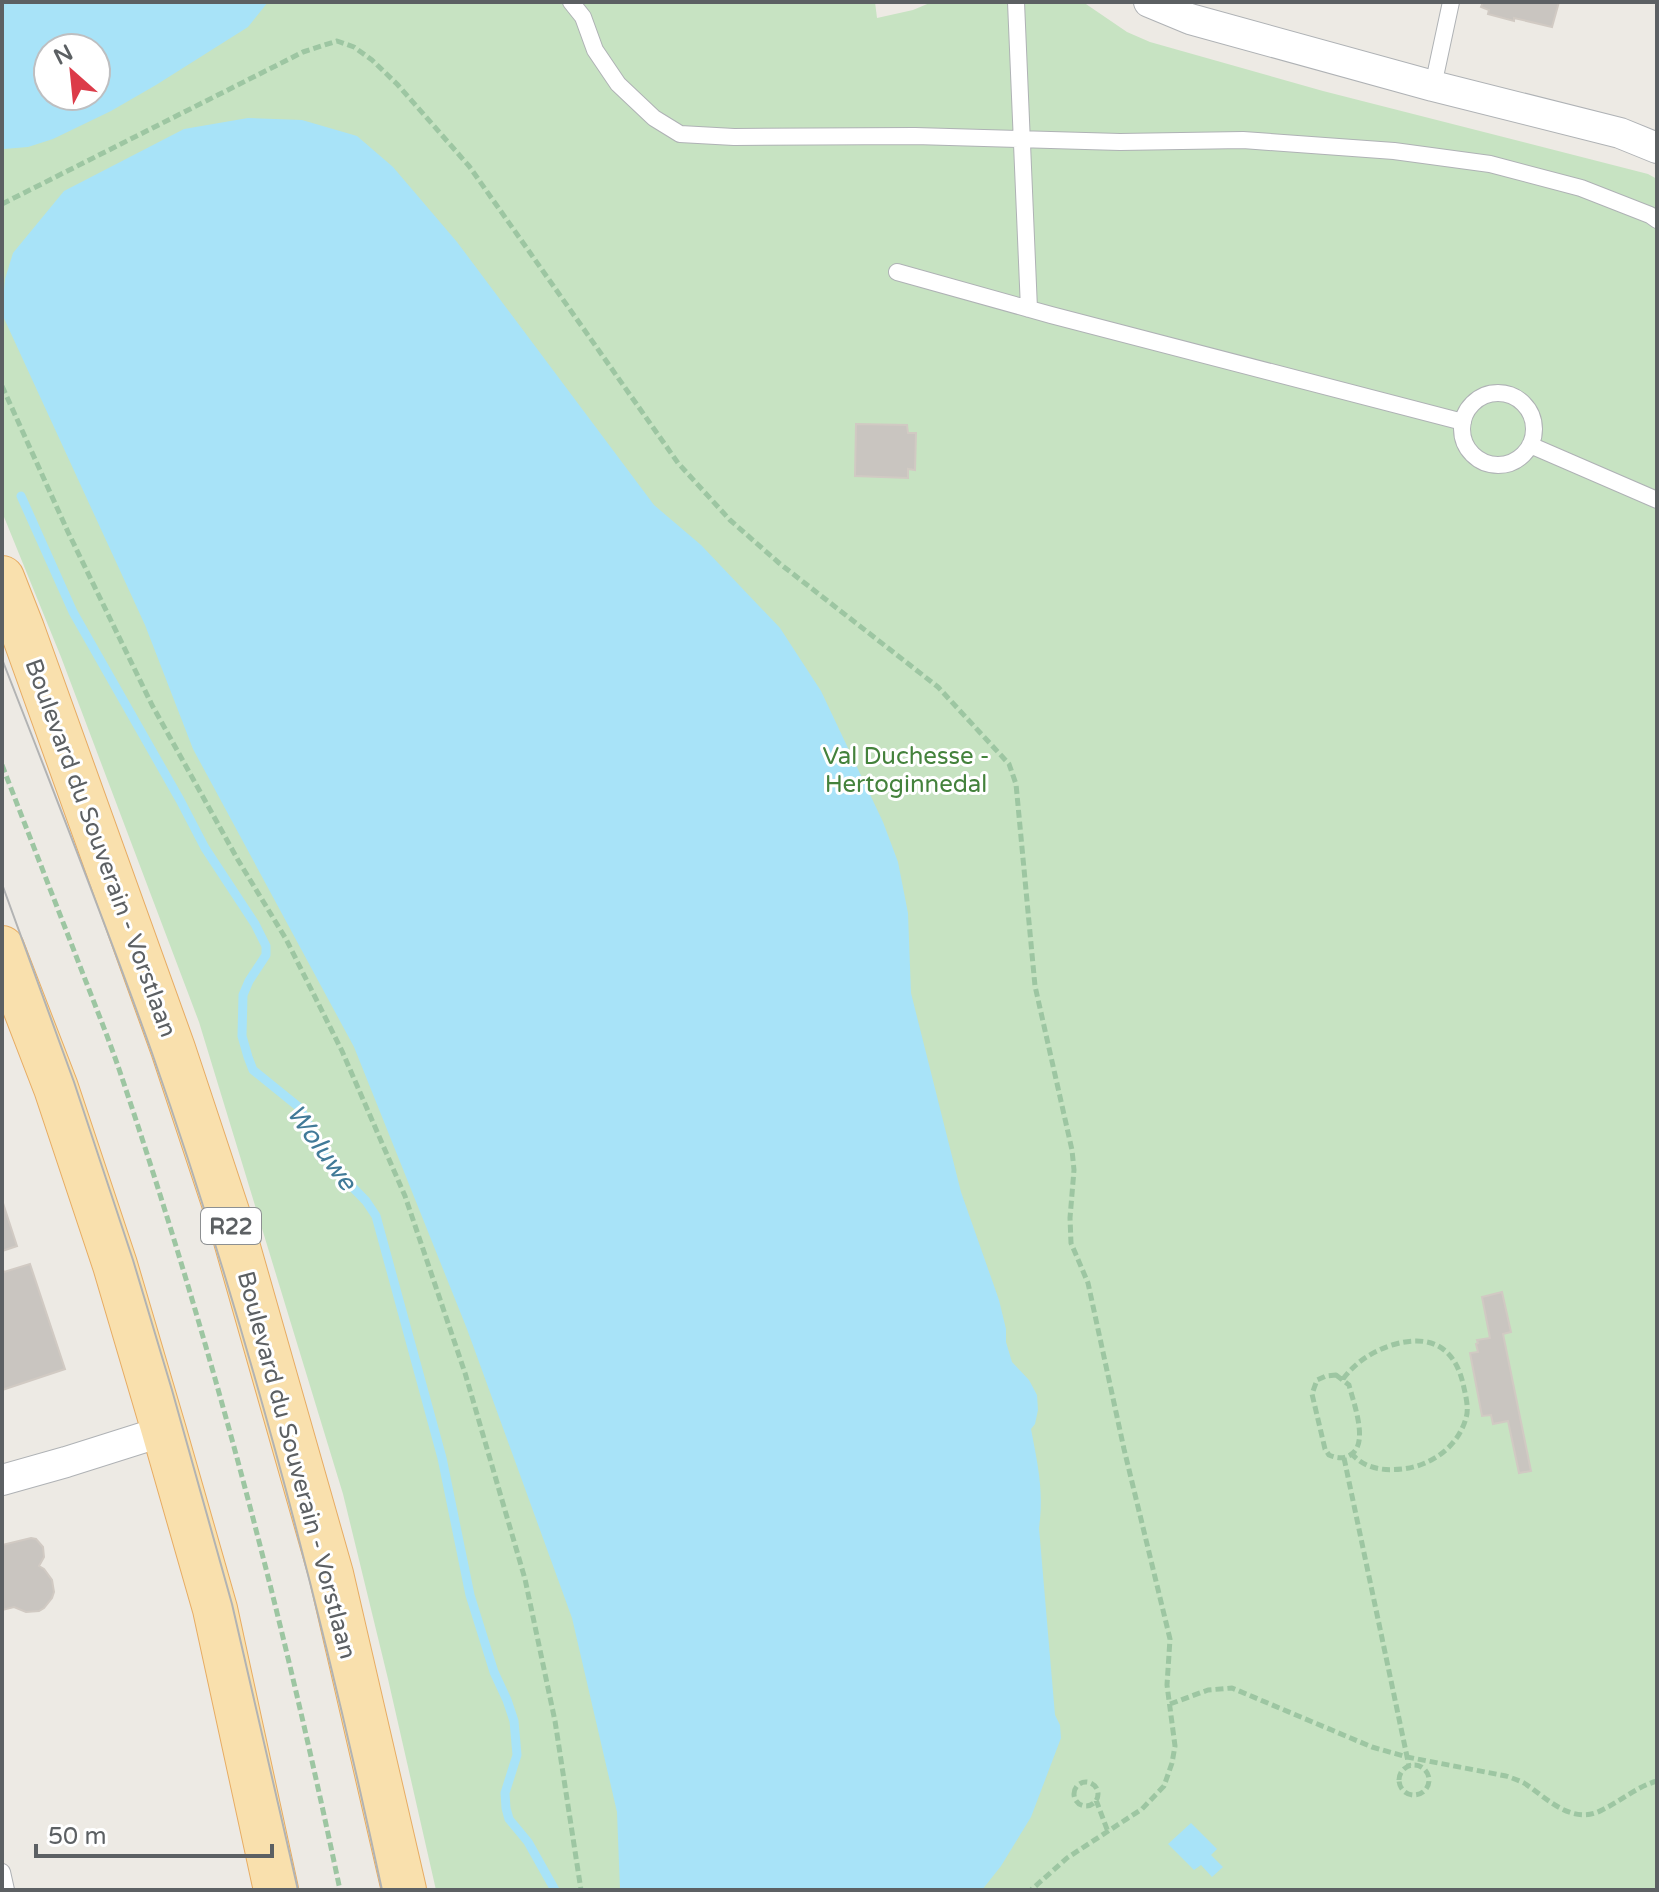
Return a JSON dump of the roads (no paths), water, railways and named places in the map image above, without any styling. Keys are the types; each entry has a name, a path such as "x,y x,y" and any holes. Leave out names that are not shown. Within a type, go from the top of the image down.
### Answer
{"main road":[{"name":"Boulevard du Souverain - Vorstlaan","path":"4,590 173,1049 233,1230 331,1574 404,1890"},
{"path":"2,948 56,1088 115,1265 164,1431 215,1609 276,1890"}],"street":[{"path":"1149,2 1190,19 1433,86 1620,133 1657,148"},
{"path":"2,1480 164,1431"}],"lane":[{"path":"571,2 583,17 595,50 618,84 654,118 680,134 1120,142 1243,140 1394,151 1490,164 1581,188 1657,220"},
{"path":"1016,2 1029,309"},
{"path":"1433,86 1451,2"},
{"path":"897,272 1463,422"},
{"path":"1505,394 1526,406 1535,428 1533,440 1519,459 1508,464 1486,463 1468,449 1463,438 1463,422 1472,405 1481,398 1505,394"},
{"path":"1530,445 1657,500"},
{"path":"2,1872 6,1890"}],"water":[{"path":"2,2 268,2 248,27 112,110 112,32 32,32 32,112 109,112 53,139 28,147 2,149"},
{"path":"248,118 302,120 357,136 393,167 457,242 654,505 701,545 780,628 821,691 883,822 898,862 908,913 911,993 961,1192 999,1300 1012,1362 1029,1380 1037,1395 1038,1410 1031,1429 1041,1490 1039,1528 1055,1715 1061,1738 1031,1817 982,1890 620,1890 617,1812 572,1618 467,1329 354,1047 193,749 145,625 2,314 5,279 13,253 64,191 184,129"},
{"path":"1191,1823 1217,1849 1211,1855 1223,1867 1212,1877 1201,1865 1194,1870 1168,1844"}],"waterway":[{"name":"Woluwe","path":"21,496 73,612 205,848 266,946 266,955 243,995 242,1036 253,1070 300,1108 329,1163 366,1201 376,1216 442,1458 470,1595 494,1672 514,1721 517,1755 505,1793 506,1808 509,1819 528,1842 555,1890"}],"tram line":[{"path":"2,659 152,1053 220,1259 308,1573 382,1890"},
{"path":"2,884 74,1082 172,1390 232,1604 298,1890"}],"park label":[{"name":"Val Duchesse - Hertoginnedal","path":"906,770"}]}
